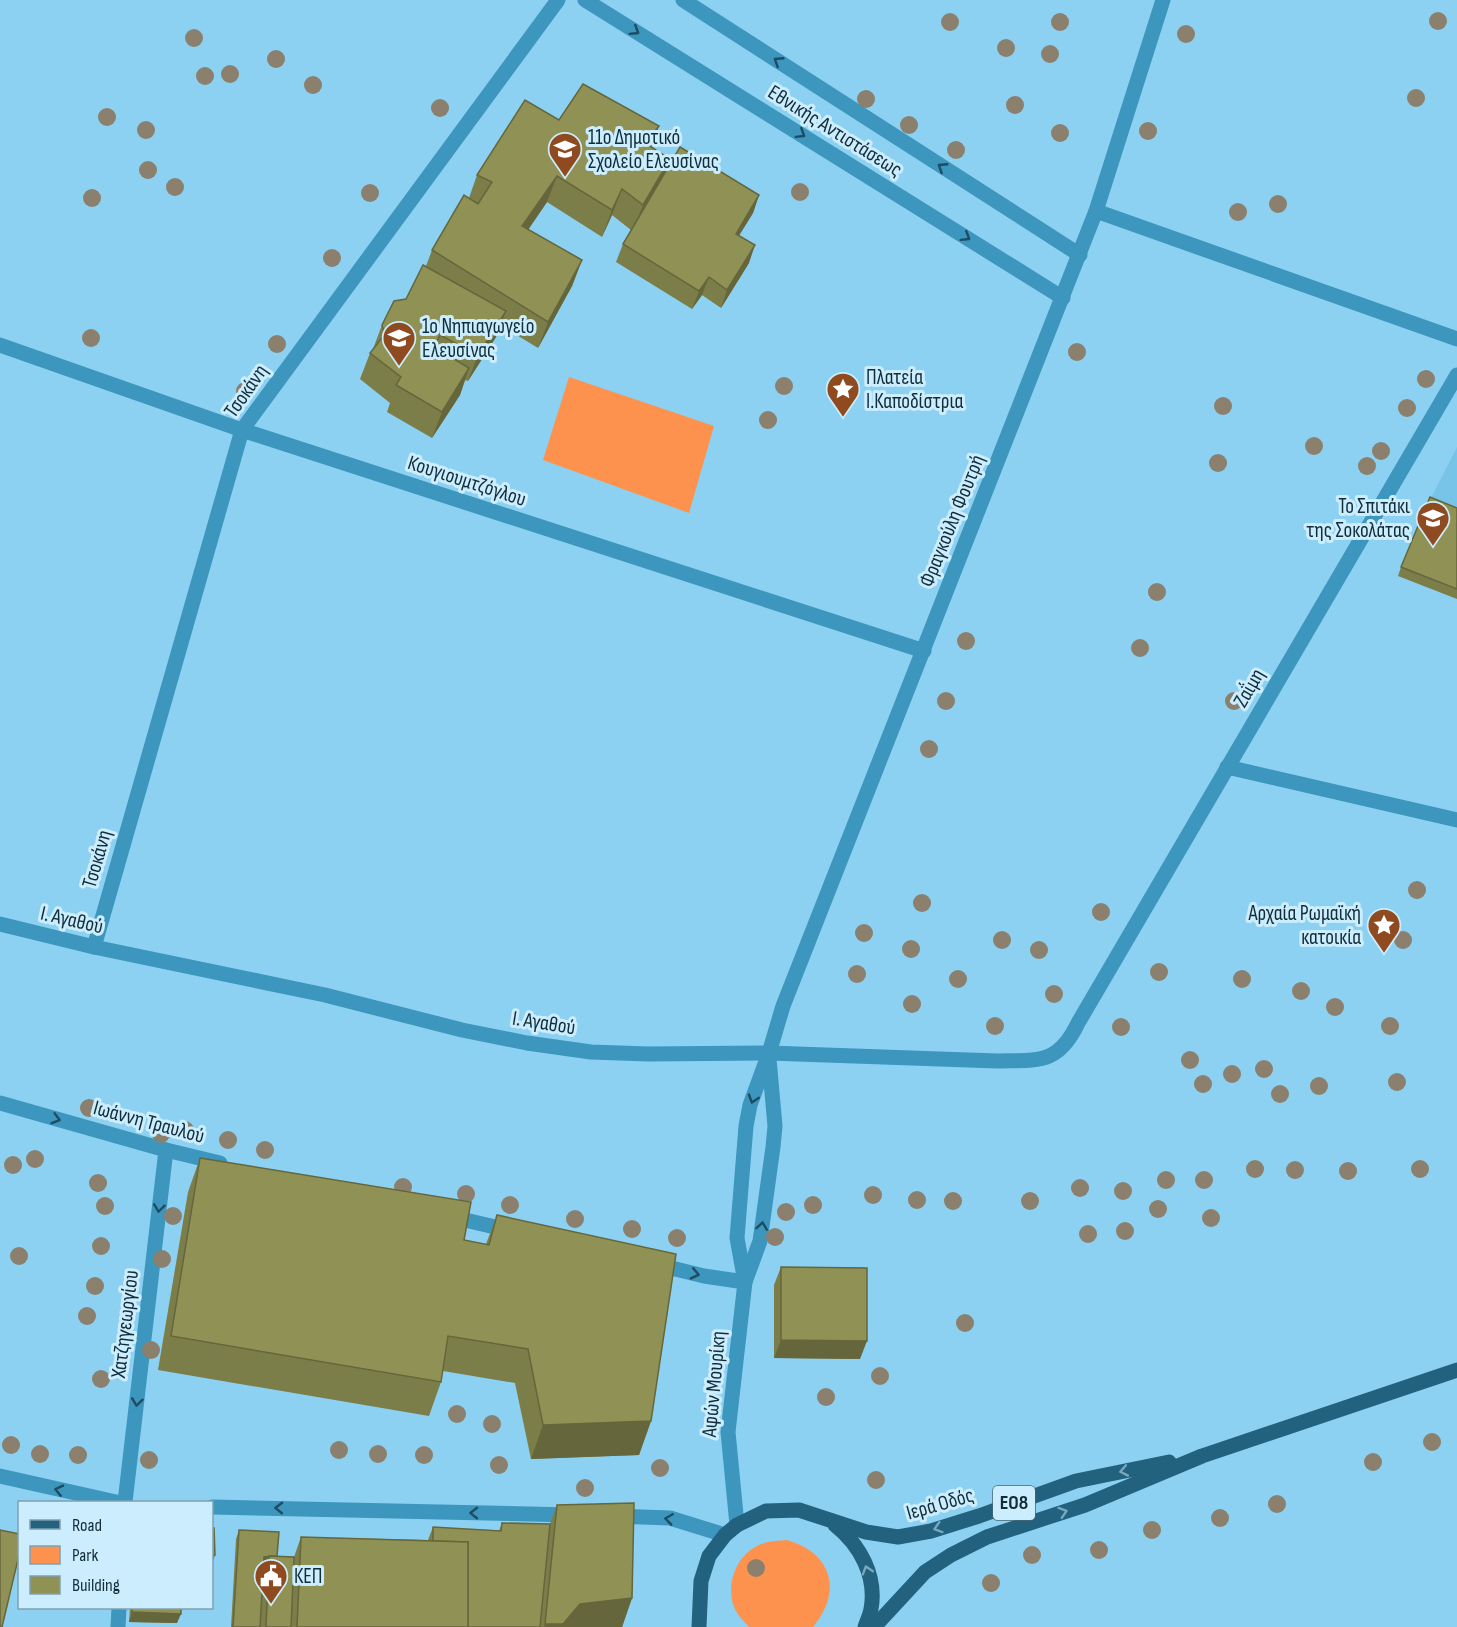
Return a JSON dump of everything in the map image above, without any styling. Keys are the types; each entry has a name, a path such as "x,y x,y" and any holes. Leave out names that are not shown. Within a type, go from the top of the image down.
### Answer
{"main road":[{"name":"Ιερά Οδός","path":"874,1627 925,1572 951,1555 987,1538 1085,1505 1202,1456 1457,1370"},
{"name":"Ιερά Οδός","path":"731,1530 766,1511 799,1510 866,1532 898,1538 931,1531 979,1516 1076,1481 1202,1456"},
{"name":"Ιερά Οδός","path":"827,1520 848,1536 863,1557 871,1582 871,1608 865,1627"},
{"path":"699,1627 701,1581 710,1556 731,1530"},
{"path":"701,1607 707,1627"}],"street":[{"name":"Τσοκάνη","path":"94,947 242,430 558,0"},
{"name":"Εθνικής Αντιστάσεως","path":"585,0 1063,298"},
{"name":"Εθνικής Αντιστάσεως","path":"684,0 1080,255"},
{"name":"Φραγκούλη Φουτρή","path":"744,1146 750,1105 783,1006 1080,255 1163,0"},
{"path":"1096,211 1457,339"},
{"name":"Κουγιουμτζόγλου","path":"0,345 242,430 924,651"},
{"name":"Ζαΐμη","path":"1078,1023 1457,375"},
{"path":"1227,766 1457,820"},
{"name":"Ι. Αγαθού","path":"0,924 94,947 325,995 462,1030 527,1043 591,1052 769,1053 997,1061 1034,1060 1054,1055 1071,1038 1078,1023"},
{"name":"Φραγκούλη Φουτρή","path":"769,1053 775,1126"},
{"name":"Ιωάννη Τραυλού","path":"0,1103 166,1150 234,1166"},
{"name":"Αφών Μουρίκη","path":"731,1530 728,1432 745,1282 760,1241 775,1126"},
{"name":"Αφών Μουρίκη","path":"744,1146 736,1238 745,1282"},
{"name":"Χατζηγεωργίου","path":"125,1501 166,1150"},
{"path":"429,1212 521,1233"},
{"path":"636,1260 704,1276 745,1282"},
{"path":"0,1476 107,1501"},
{"path":"213,1507 670,1518 731,1530"},
{"path":"118,1627 119,1609"}],"shaded area":[{"name":"Το Σπιτάκι της Σοκολάτας","path":"1457,447 1457,518 1427,506"}],"green space":[{"path":"569,377 714,426 689,513 543,460"},
{"path":"787,1540 814,1554 823,1564 830,1587 828,1600 813,1627 749,1627 739,1616 731,1596 732,1580 738,1564 748,1552 759,1545"}],"building":[{"path":"583,84 659,126 645,143 670,159 643,205 622,189 612,210 557,176 522,226 582,260 548,322 432,250 464,195 478,204 492,182 477,175 525,100 559,120"},
{"path":"680,147 759,195 736,234 755,245 727,290 709,277 699,291 623,244"},
{"name":"1ο Νηπιαγωγείο Ελευσίνας","path":"423,265 506,311 478,355 440,335 434,347 469,368 442,412 396,385 401,377 370,353 385,334 382,325 394,301 406,299"},
{"name":"Το Σπιτάκι της Σοκολάτας","path":"1430,497 1457,508 1457,589 1401,567"},
{"path":"200,1158 471,1202 464,1240 489,1245 497,1215 676,1254 651,1421 543,1425 528,1349 448,1336 441,1382 171,1336"},
{"path":"781,1267 867,1268 867,1341 781,1340"},
{"path":"634,1503 632,1598 580,1604 563,1624 545,1624 557,1505"},
{"path":"502,1523 550,1524 540,1627 468,1627 468,1542 433,1541 433,1527 501,1531"},
{"path":"213,1528 214,1528 215,1555 213,1555"},
{"path":"0,1530 18,1534 18,1559 2,1627 0,1627"},
{"path":"239,1530 279,1532 277,1556 264,1557 260,1627 233,1627"},
{"path":"301,1537 468,1542 468,1627 297,1627"},
{"path":"269,1556 294,1557 291,1627 266,1627"},
{"path":"132,1609 181,1609 181,1614 132,1612"}],"place":[{"name":"11ο Δημοτικό Σχολείο Ελευσίνας","path":"565,178"},
{"name":"1ο Νηπιαγωγείο Ελευσίνας","path":"399,367"},
{"name":"Πλατεία Ι.Καποδίστρια","path":"843,418"},
{"name":"Το Σπιτάκι της Σοκολάτας","path":"1433,547"},
{"name":"Αρχαία Ρωμαϊκή κατοικία","path":"1384,954"},
{"name":"ΚΕΠ","path":"271,1605"}]}
